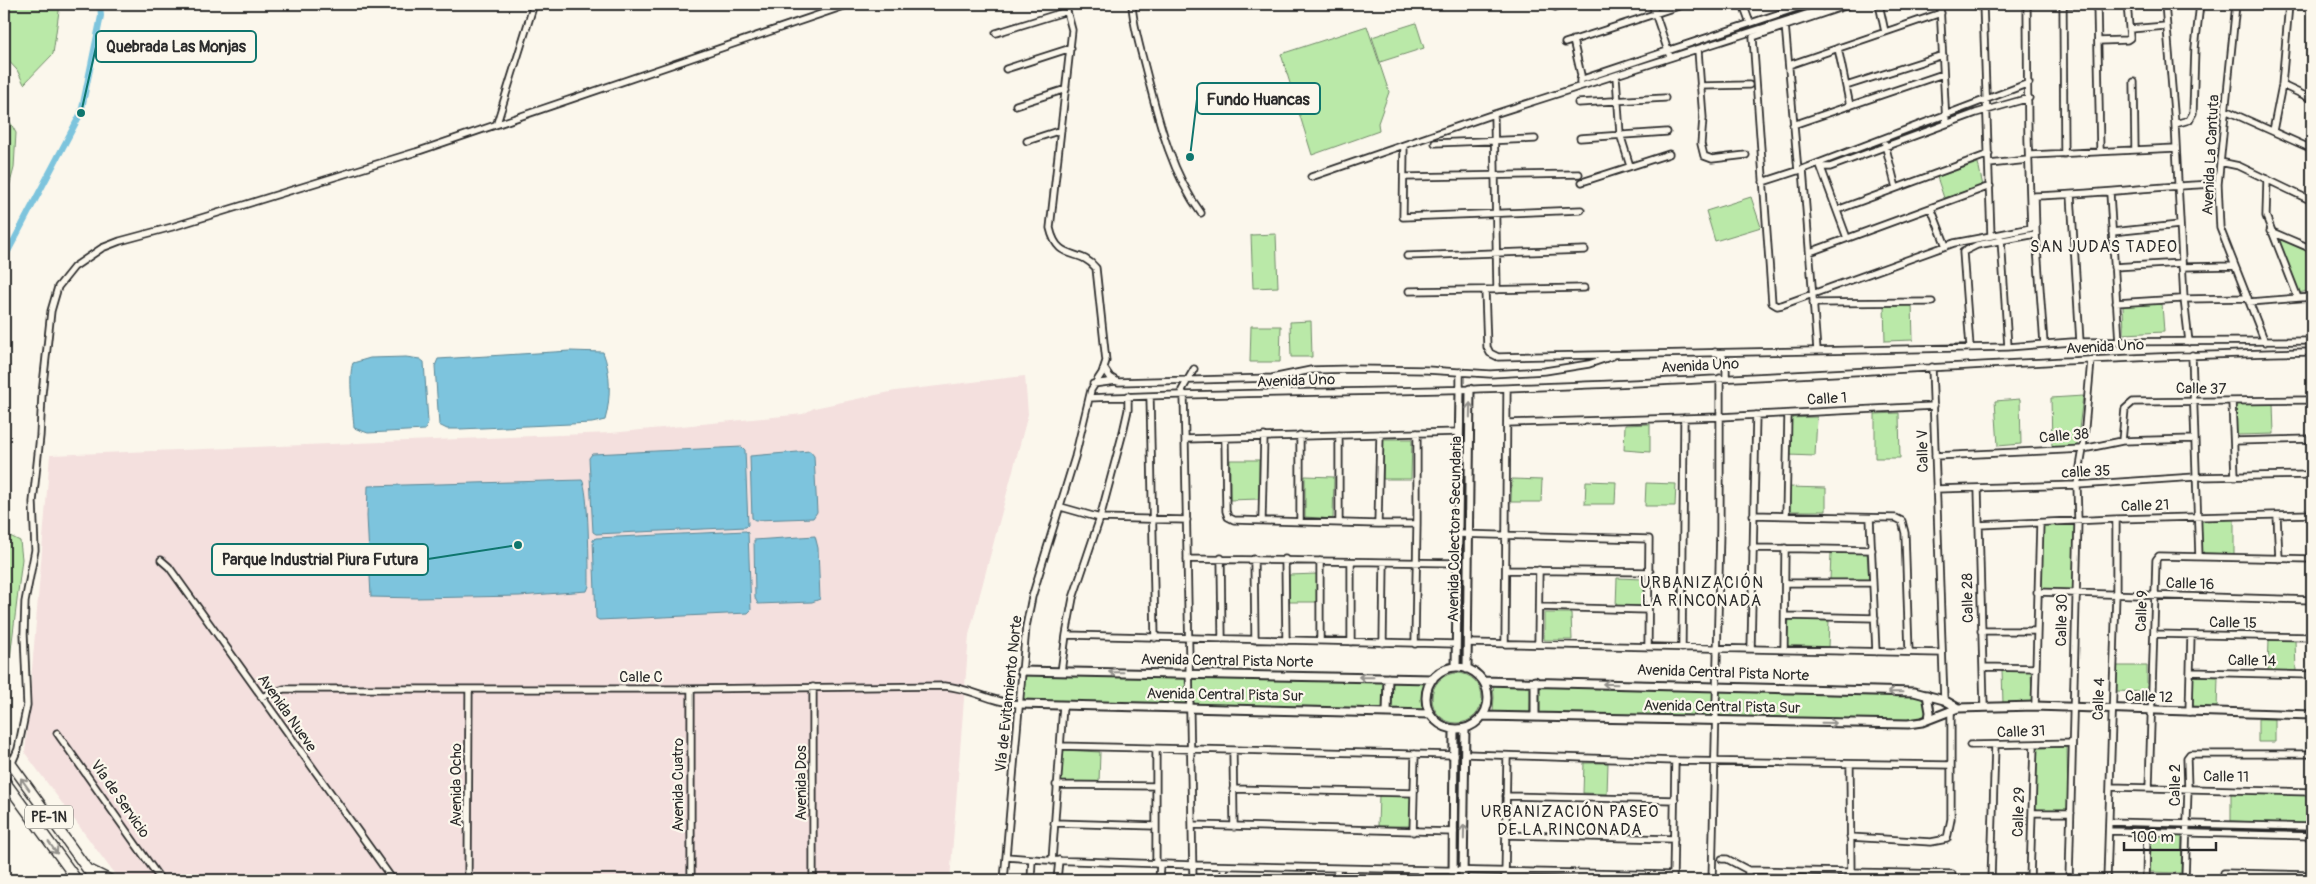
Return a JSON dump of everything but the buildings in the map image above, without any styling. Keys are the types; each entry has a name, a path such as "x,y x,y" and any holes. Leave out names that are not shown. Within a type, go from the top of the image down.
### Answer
{"highway":[{"name":"PE-1N","path":"4,754 95,880"},
{"name":"PE-1N","path":"4,780 77,880"},
{"path":"86,868 110,880"}],"street":[{"path":"497,123 534,4"},
{"path":"11,765 18,749 27,705 25,602 35,550 32,508 40,436 42,394 53,302 58,287 68,273 93,254 120,241 416,152 850,4"},
{"path":"1065,4 1072,30 1071,48 1050,228 1055,245 1092,263 1096,268 1105,342 1106,361 1104,368 1110,377 1118,382"},
{"path":"1132,4 1139,44 1159,122 1176,169 1201,213"},
{"path":"1555,7 1564,4"},
{"path":"1652,4 1670,60"},
{"path":"1564,43 1685,4"},
{"path":"1743,4 1750,23"},
{"path":"1580,80 1808,4"},
{"path":"1839,4 1753,37 1771,302 1774,305 1780,306 1946,246 2036,234"},
{"path":"1311,177 1494,114 1851,4"},
{"path":"1879,4 1885,32"},
{"path":"1940,4 1946,124"},
{"path":"1983,4 1991,236"},
{"path":"1970,347 1963,255 1966,249 1976,242 1991,236 2032,228 2027,4"},
{"path":"2064,154 2062,4 2076,4"},
{"path":"2097,4 2100,151"},
{"path":"2099,41 2128,40 2131,36 2127,4"},
{"path":"2165,4 2176,148 2182,299 2188,342"},
{"path":"2174,124 2189,120 2193,113 2195,48 2200,4"},
{"name":"Avenida La Cantuta","path":"2236,4 2218,184 2220,228 2265,342"},
{"path":"2273,131 2282,85 2289,4"},
{"path":"996,33 1067,11"},
{"path":"1789,66 1941,13"},
{"path":"1785,24 1793,125 1801,170 1810,252 1817,350"},
{"path":"2130,28 2166,26"},
{"path":"1573,40 1580,80 1579,88"},
{"path":"1006,69 1071,48"},
{"path":"1838,48 1850,106"},
{"path":"1698,50 1702,118 1701,144 1704,156 1712,158 1746,154"},
{"path":"1846,86 1943,55"},
{"path":"1793,125 1944,74"},
{"path":"1616,76 1620,134 1630,166"},
{"path":"2134,82 2135,150"},
{"path":"1763,182 1820,165 1885,137 2029,83"},
{"path":"1700,86 1749,85"},
{"path":"2282,85 2312,99"},
{"path":"1016,105 1066,89"},
{"path":"1578,103 1665,98"},
{"path":"1820,165 1830,167 1946,124 2029,98"},
{"path":"2226,110 2312,149"},
{"path":"1494,114 1493,176 1496,290"},
{"path":"1027,142 1061,130"},
{"path":"1580,138 1667,132"},
{"path":"1885,137 1896,188"},
{"path":"1435,143 1535,139"},
{"path":"1404,145 1403,217 1581,210"},
{"path":"1989,164 2064,154 2176,148"},
{"path":"1582,182 1669,154"},
{"path":"1837,210 1989,154"},
{"path":"2220,162 2239,166 2312,201"},
{"path":"1820,165 1847,238"},
{"path":"1405,177 1579,174"},
{"path":"2267,179 2265,210 2270,230 2298,298"},
{"path":"2044,344 2035,196 2110,193 2177,185 2218,184"},
{"path":"1810,252 1990,186"},
{"path":"2110,193 2119,343"},
{"path":"2070,195 2080,342"},
{"path":"1932,208 1946,246"},
{"path":"2112,232 2179,225"},
{"path":"2270,230 2312,249"},
{"path":"2001,239 2008,347"},
{"path":"1407,256 1585,250"},
{"path":"2114,267 2234,266"},
{"path":"1409,291 1584,288"},
{"name":"Avenida Uno","path":"1485,290 1487,347 1493,355 1501,357 2008,347 2080,342 2312,341"},
{"path":"2116,303 2182,299 2248,300 2312,297"},
{"path":"1813,303 1932,302"},
{"path":"1712,880 1720,417 1726,361 1739,351"},
{"path":"1714,352 1726,361"},
{"name":"Avenida Uno","path":"1089,398 1507,388 2192,355 2312,352"},
{"path":"1093,384 1272,378 1311,370 1427,370 1490,374 1545,371 1589,364 1620,354"},
{"path":"2192,355 2193,439 2199,557"},
{"name":"Calle 30","path":"2069,880 2078,521 2077,484 2083,449 2091,361"},
{"name":"Calle V","path":"1932,367 1944,700"},
{"name":"Vía de Evitamiento Norte","path":"1004,880 1026,627 1032,597 1061,507 1093,384 1104,368"},
{"path":"1193,880 1192,749 1184,396 1182,390 1194,369"},
{"path":"1460,372 1460,388"},
{"name":"Avenida Colectora Secundaria","path":"1456,667 1460,388"},
{"path":"1504,644 1507,388"},
{"name":"Avenida Colectora Secundaria","path":"1467,669 1470,389"},
{"path":"1062,672 1066,635 1079,578 1100,518 1123,432 1128,410 1128,396"},
{"path":"1150,396 1155,638"},
{"name":"Calle 37","path":"2122,441 2125,409 2128,404 2133,402 2312,400"},
{"path":"2232,402 2235,478"},
{"name":"Calle 1","path":"1507,424 1720,417 1934,406"},
{"path":"1786,515 1788,414"},
{"path":"1751,649 1756,415"},
{"path":"1682,648 1684,418"},
{"path":"1185,439 1459,432"},
{"path":"1415,644 1417,433"},
{"path":"1339,434 1339,522"},
{"path":"1378,524 1380,434"},
{"path":"1300,435 1300,521"},
{"path":"1262,519 1264,436"},
{"path":"1225,438 1226,511 1228,517 1234,520 1262,519 1416,524"},
{"name":"Calle 38","path":"1935,456 2083,449 2122,441 2193,439"},
{"path":"2234,441 2312,439"},
{"name":"calle 35","path":"1978,489 2195,477 2235,478 2312,475"},
{"path":"1936,488 1978,489"},
{"name":"Calle 28","path":"1978,489 1984,707"},
{"path":"1061,507 1100,518 1186,520"},
{"name":"Calle 21","path":"1979,525 2312,514"},
{"path":"1753,515 1896,518 1904,523 1909,652"},
{"path":"2277,515 2279,559"},
{"path":"1870,518 1876,652"},
{"name":"Calle 4","path":"2107,880 2116,594 2116,519"},
{"path":"2035,706 2040,523"},
{"path":"1458,534 1646,538 1650,542 1648,647"},
{"path":"1752,548 1872,550"},
{"path":"1784,649 1785,548"},
{"name":"Calle 9","path":"2149,788 2156,560 2160,556 2312,559"},
{"path":"1187,559 1221,558 1458,563"},
{"path":"1221,558 1222,640"},
{"path":"1254,559 1255,640"},
{"name":"Avenida Nueve","path":"161,560 170,567 392,880"},
{"path":"1285,560 1286,641"},
{"path":"1320,561 1320,641"},
{"path":"1351,562 1351,642"},
{"path":"1384,562 1384,643"},
{"path":"1506,570 1650,572"},
{"path":"1538,644 1539,570"},
{"path":"1785,582 1873,584"},
{"name":"Calle 16","path":"2038,592 2312,600"},
{"path":"1539,607 1648,610"},
{"path":"1784,616 1874,618"},
{"path":"1981,631 2037,631"},
{"name":"Calle 15","path":"2154,634 2312,637"},
{"path":"1066,635 1456,644"},
{"path":"2189,712 2191,635"},
{"path":"1467,643 1942,653"},
{"path":"1456,667 1467,669 1476,673 1483,681 1488,698 1483,716 1478,722 1465,728 1454,729 1440,725 1430,714 1426,700 1429,685 1433,679 1445,670 1456,667"},
{"path":"1983,667 2036,668"},
{"name":"Avenida Central Pista Norte","path":"1021,671 1433,679"},
{"name":"Calle 14","path":"2190,672 2312,675"},
{"path":"1387,712 1388,678"},
{"name":"Avenida Central Pista Norte","path":"1483,681 1914,692 1944,700 1954,710"},
{"path":"1534,681 1535,717"},
{"name":"Calle C","path":"261,697 284,689 691,690 813,686 956,687 1005,704 1019,704"},
{"name":"Avenida Dos","path":"813,686 813,880"},
{"name":"Avenida Ocho","path":"468,880 469,690"},
{"name":"Avenida Cuatro","path":"691,690 691,880"},
{"path":"1927,695 1930,712 1929,719"},
{"name":"Avenida Central Pista Sur","path":"1019,704 1430,714"},
{"path":"1052,860 1063,706"},
{"name":"Calle 12","path":"1954,710 1984,707 2035,706 2312,715"},
{"path":"1850,837 1930,842 1947,839 1951,819 1950,765 1954,710"},
{"name":"Avenida Central Pista Sur","path":"1483,716 1908,724 1954,710"},
{"path":"1463,880 1465,728"},
{"path":"1453,880 1454,729"},
{"name":"Vía de Servicio","path":"57,733 161,880"},
{"name":"Calle 31","path":"1970,745 2072,743"},
{"name":"Calle 29","path":"2030,880 2034,744"},
{"path":"1991,880 1995,745"},
{"path":"1059,746 1455,755"},
{"path":"1156,749 1155,826 1159,880"},
{"path":"1233,751 1234,827"},
{"path":"1413,832 1415,754"},
{"path":"1466,754 1950,765"},
{"name":"Calle 2","path":"2185,880 2188,789 2187,758 2190,754 2312,754"},
{"path":"1504,880 1506,756"},
{"path":"1006,857 1192,866 1453,869 1673,878 1676,760"},
{"path":"1850,764 1851,880"},
{"path":"1056,785 1156,786"},
{"name":"Calle 11","path":"2110,787 2312,792"},
{"path":"1234,789 1414,793"},
{"path":"1506,796 1675,800"},
{"path":"2032,813 2071,813"},
{"path":"2109,822 2312,827"},
{"path":"1054,823 1155,826"},
{"path":"1193,825 1454,832"},
{"path":"2109,831 2312,836"},
{"path":"2146,880 2147,832"},
{"path":"1505,835 1674,839"},
{"path":"1031,880 1032,859"},
{"path":"1722,859 1727,859 1748,870 1952,874 1952,880"},
{"path":"1058,880 1059,860"},
{"path":"1224,866 1224,880"},
{"path":"1337,869 1337,880"},
{"path":"1420,870 1420,880"},
{"path":"1748,870 1748,880"},
{"path":"2224,880 2224,873 2312,875"}],"shaded area":[{"path":"1025,376 1028,414 969,635 950,880 119,880 25,753 50,455 611,433 803,414 814,408 895,391"}],"green space":[{"path":"4,4 60,4 53,54 24,84 17,70 4,56"},
{"path":"1416,23 1424,48 1380,62 1372,37"},
{"path":"1367,26 1389,92 1378,123 1379,131 1312,155 1281,54"},
{"path":"4,111 16,133 14,168 4,206"},
{"path":"1978,163 1983,186 1944,198 1937,177"},
{"path":"1751,197 1761,227 1715,241 1706,211"},
{"path":"1276,234 1278,287 1253,288 1251,235"},
{"path":"2279,237 2305,250 2312,257 2311,290 2299,293 2278,241"},
{"path":"1912,304 1913,340 1885,341 1884,305"},
{"path":"2162,304 2164,332 2124,334 2123,306"},
{"path":"1311,321 1312,357 1291,357 1290,322"},
{"path":"1251,326 1281,326 1280,362 1250,362"},
{"path":"2083,396 2077,446 2052,447 2051,398"},
{"path":"1464,398 1467,398 1465,525 1462,525"},
{"path":"2020,399 2021,444 1998,446 1995,401"},
{"path":"2273,403 2274,434 2237,435 2234,433 2235,404"},
{"path":"1899,413 1900,458 1875,458 1875,414"},
{"path":"1817,417 1815,456 1788,455 1789,418"},
{"path":"1650,424 1650,452 1624,450 1625,425"},
{"path":"1383,439 1412,439 1411,479 1383,479"},
{"path":"1230,460 1259,460 1259,499 1230,500"},
{"path":"1305,476 1334,477 1333,519 1305,517"},
{"path":"1512,479 1542,480 1541,502 1511,502"},
{"path":"1586,481 1616,482 1615,504 1585,504"},
{"path":"1646,483 1676,484 1675,506 1645,506"},
{"path":"1788,487 1826,488 1826,511 1788,511"},
{"path":"2234,518 2234,554 2204,553 2202,551 2201,521"},
{"path":"2044,524 2075,525 2073,589 2071,591 2042,590 2040,586 2042,527"},
{"path":"4,533 20,541 22,559 10,658 4,675"},
{"path":"1831,553 1867,553 1869,580 1830,580"},
{"path":"1463,567 1463,659 1461,661 1461,568"},
{"path":"1317,574 1317,602 1289,602 1289,575"},
{"path":"1617,578 1644,579 1643,606 1616,606"},
{"path":"1544,613 1571,613 1572,640 1544,640"},
{"path":"1789,619 1829,621 1828,647 1789,647 1787,644"},
{"path":"2269,640 2295,640 2296,672 2268,671"},
{"path":"2117,666 2147,666 2147,692 2116,691"},
{"path":"2002,670 2031,671 2032,702 2029,704 2003,704"},
{"path":"1028,673 1185,677 1188,700 1183,705 1027,701 1021,695 1022,677"},
{"path":"1457,673 1466,675 1477,684 1482,698 1480,707 1471,718 1457,723 1448,721 1437,712 1432,698 1434,689 1443,678"},
{"path":"2193,676 2218,677 2217,709 2193,708"},
{"path":"1196,677 1381,681 1385,685 1385,704 1380,709 1197,706 1193,701 1193,681"},
{"path":"1396,681 1428,683 1423,697 1427,711 1394,710 1391,708 1390,687"},
{"path":"1493,684 1531,686 1530,712 1493,712"},
{"path":"1541,685 1709,689 1714,692 1712,713 1708,717 1541,713 1537,709 1537,688"},
{"path":"1722,690 1913,694 1926,702 1928,712 1916,721 1720,717 1718,715 1718,694"},
{"path":"2258,719 2275,719 2275,742 2258,742"},
{"path":"2067,747 2068,808 2065,810 2039,810 2035,808 2036,751 2038,748"},
{"path":"1064,750 1100,752 1099,783 1062,783 1059,779 1061,752"},
{"path":"1584,763 1608,763 1607,794 1583,793"},
{"path":"2231,792 2312,794 2312,824 2231,821"},
{"path":"1379,795 1411,795 1410,826 1378,826"},
{"path":"2152,835 2180,835 2182,837 2181,873 2149,872"}],"water":[{"path":"570,351 603,352 608,368 609,386 605,420 592,423 460,429 447,429 439,425 435,366 438,359"},
{"path":"406,357 420,359 424,362 428,422 425,430 368,433 354,428 351,385 353,363 370,358"},
{"path":"742,447 745,450 748,525 746,527 596,534 593,532 589,458 592,454"},
{"path":"810,451 814,456 817,512 813,518 755,520 752,518 750,456"},
{"path":"582,480 586,498 588,530 589,586 587,591 519,596 371,597 367,516 368,486"},
{"path":"746,531 748,533 751,610 748,613 599,620 596,618 593,540 596,538"},
{"path":"815,536 818,548 820,599 812,602 758,604 755,598 754,540"}],"waterway":[{"path":"4,259 81,113 101,16 100,4"}],"place":[{"name":"Quebrada Las Monjas","path":"81,113"},
{"name":"Fundo Huancas","path":"1190,157"},
{"name":"Parque Industrial Piura Futura","path":"518,545"}],"district":[{"name":"SAN JUDAS TADEO","path":"2104,247"},
{"name":"URBANIZACIÓN LA RINCONADA","path":"1702,592"},
{"name":"URBANIZACIÓN PASEO DE LA RINCONADA","path":"1570,821"}]}
